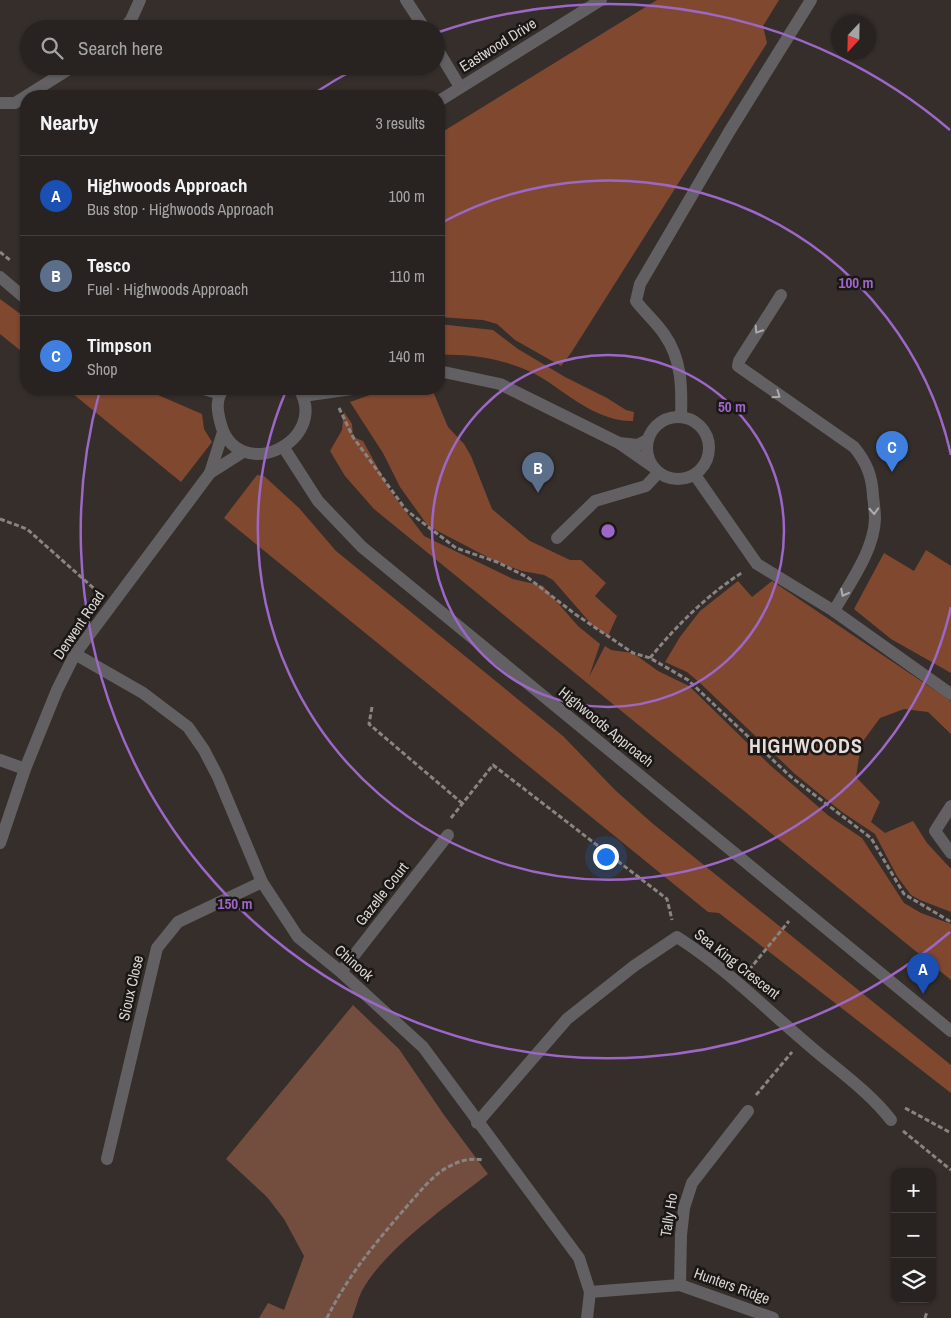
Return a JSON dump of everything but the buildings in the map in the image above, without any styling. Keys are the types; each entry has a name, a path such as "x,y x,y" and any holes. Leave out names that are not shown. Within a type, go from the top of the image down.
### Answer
{"street":[{"path":"131,20 140,0"},
{"path":"406,0 419,20"},
{"name":"Eastwood Drive","path":"445,97 601,0"},
{"path":"681,417 682,380 674,354 664,334 636,301 640,284 729,132 811,0"},
{"path":"445,62 460,87"},
{"path":"36,90 60,75"},
{"path":"0,103 15,103 20,100"},
{"path":"0,276 20,294"},
{"path":"781,295 739,361 738,366 854,447 864,459 872,476 875,519 873,533 868,548 834,611"},
{"path":"445,372 500,384 619,443 655,469 675,480 686,479 695,474 706,461 709,449 707,438 702,428 694,421 681,417 672,417 660,423 650,432 647,440 646,452 655,469"},
{"path":"221,395 217,405 223,432 232,444 243,452 268,454 284,448 299,433 305,411 302,395"},
{"name":"Derwent Road","path":"0,843 25,769 57,690 75,654 210,473 223,432"},
{"path":"619,443 638,445 647,440"},
{"name":"Highwoods Approach","path":"284,448 318,501 362,547 951,1031"},
{"name":"Derwent Road","path":"210,473 243,452"},
{"path":"557,538 594,501 646,486 655,469"},
{"path":"695,474 757,564 834,611 951,694"},
{"name":"Chinook","path":"75,654 143,693 188,727 204,750 218,777 262,882 298,937 341,972 423,1047 476,1123 546,1211 578,1258 590,1292 587,1318"},
{"path":"0,760 25,769"},
{"path":"951,806 935,831 951,853"},
{"name":"Gazelle Court","path":"341,972 448,835"},
{"name":"Sioux Close","path":"107,1159 157,948 178,922 262,882"},
{"name":"Sea King Crescent","path":"476,1123 567,1019 634,966 677,937 707,956 802,1040 878,1102 891,1120"},
{"name":"Tally Ho","path":"680,1284 683,1217 692,1183 748,1110"},
{"name":"Hunters Ridge","path":"590,1292 680,1284 773,1318"}],"path":[{"path":"329,395 353,437 406,510 456,548 497,562 527,577 575,614 633,653 650,658 688,680 790,777 871,838 904,894 951,922"},
{"path":"0,519 26,529 112,604"},
{"path":"650,658 668,636 723,584 744,570 752,575"},
{"path":"372,707 368,724 463,804"},
{"path":"448,835 448,823 493,765 667,899 677,937"},
{"path":"738,983 801,907"},
{"path":"748,1110 750,1102 802,1040"},
{"path":"878,1102 910,1109 951,1133"},
{"path":"891,1120 951,1170"},
{"path":"328,1318 342,1288 373,1244 425,1186 449,1166 472,1158 484,1160 489,1164"},
{"path":"925,1318 927,1312"}],"shaded area":[{"path":"657,0 779,0 763,26 767,43 561,366 515,340 497,324 483,320 445,317 445,130"},
{"path":"0,299 20,314 20,350 0,334"},
{"path":"445,325 493,330 518,349 565,377 607,398 626,410 634,412 633,421 610,418 587,408 535,374 509,363 467,355 445,355"},
{"path":"74,395 158,395 202,414 204,429 212,442 181,482"},
{"path":"370,395 435,395 448,427 464,444 471,456 492,509 530,541 570,560 581,560 606,583 595,596 617,616 608,636 593,626 553,580 544,575 522,571 497,562 428,526 400,487 383,453 350,402"},
{"path":"344,412 352,424 353,437 363,441 391,492 424,536 513,579 543,586 578,626 600,644 589,677 605,646 611,650 633,653 658,671 689,686 771,766 829,816 862,838 904,903 921,913 951,924 951,980 374,509 345,476 330,451 342,430"},
{"path":"257,475 264,476 299,508 336,551 563,736 615,790 652,823 951,1065 951,1093 719,913 708,912 224,518"},
{"path":"926,550 951,566 951,673 891,639 854,609 884,553 914,571"},
{"path":"738,581 752,597 772,581 951,701 951,734 928,712 904,709 880,718 861,744 856,777 880,802 871,822 885,833 913,821 927,843 951,869 951,912 911,895 897,876 875,834 842,812 795,774 687,672 665,662 680,637 700,611"},
{"path":"353,1005 399,1049 444,1115 488,1174 438,1212 387,1258 373,1273 363,1289 352,1318 259,1318 268,1303 284,1310 304,1256 284,1219 267,1197 226,1159"}],"place":[{"name":"Timpson","path":"892,472"},
{"name":"Tesco","path":"538,493"},
{"name":"Highwoods Approach","path":"923,994"}],"district":[{"name":"HIGHWOODS","path":"806,746"}]}
